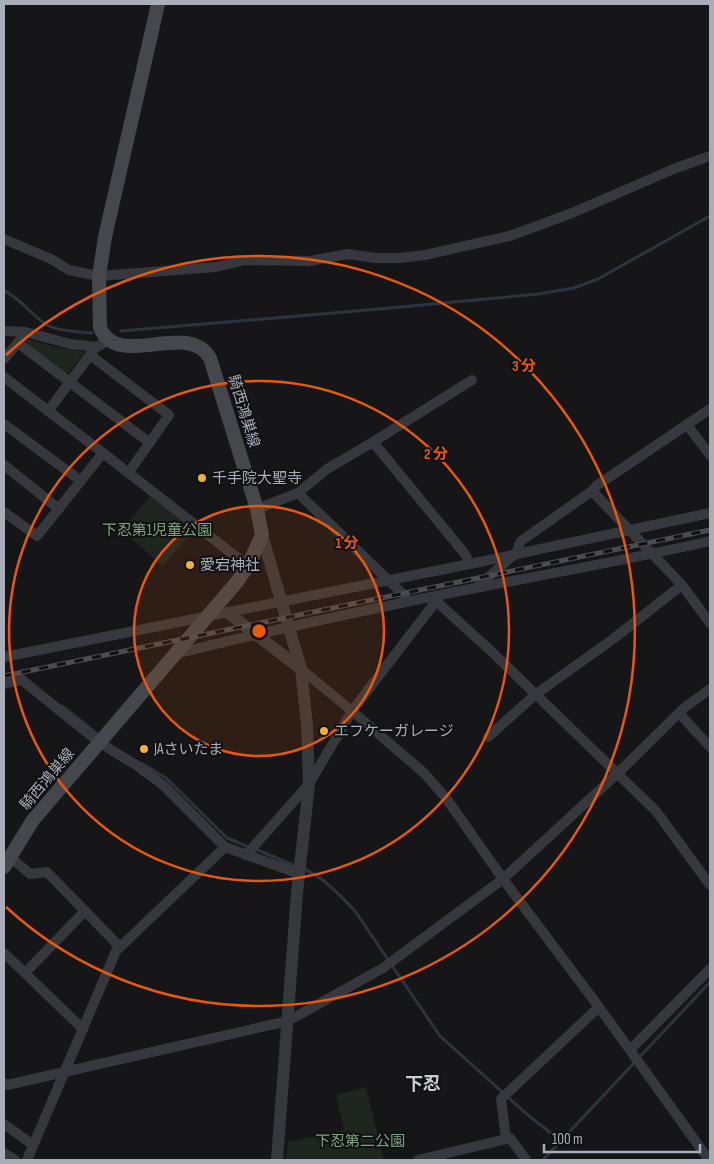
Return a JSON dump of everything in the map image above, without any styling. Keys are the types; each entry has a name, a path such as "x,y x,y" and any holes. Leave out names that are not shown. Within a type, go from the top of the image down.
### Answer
{"main road":[{"path":"102,343 99,276 104,238 158,4"},
{"name":"騎西鴻巣線","path":"7,862 33,820 236,584 248,566 262,535 257,509 207,352 203,348 186,342 123,346 102,343"}],"street":[{"path":"4,239 51,259 69,270 99,276 216,267 246,260 309,261 348,254 383,258 425,255 510,236 572,213 676,168 710,156"},
{"path":"4,332 26,332 70,344 102,343"},
{"path":"4,359 26,332"},
{"path":"18,343 150,443"},
{"path":"48,411 90,355 102,343"},
{"path":"90,355 169,415 129,472"},
{"path":"4,377 248,566"},
{"path":"257,509 298,493 327,469 472,380"},
{"path":"476,588 516,553 521,541 592,491 596,486 710,408"},
{"path":"4,424 81,481"},
{"path":"687,425 710,455"},
{"path":"373,442 465,554 470,564"},
{"path":"4,512 37,536 103,453"},
{"path":"4,465 59,509"},
{"path":"592,491 628,531 682,585 710,623"},
{"path":"298,493 410,601"},
{"path":"4,657 210,614 228,613 388,579 470,564 710,513"},
{"path":"262,535 301,669 307,724 309,784 277,1160"},
{"path":"175,654 255,634 410,601 436,599 476,588 653,555 710,541"},
{"path":"488,737 536,694 613,639 682,585"},
{"path":"436,599 656,811 710,885"},
{"path":"246,855 309,784 352,711 436,599"},
{"path":"228,613 352,711 424,773 446,798 709,1160"},
{"path":"4,684 19,678 163,784 225,847 300,874"},
{"path":"5,1087 288,1022 384,968 503,879 618,773 679,713 710,689"},
{"path":"679,713 710,747"},
{"path":"27,1160 116,951 225,847"},
{"path":"7,862 30,874 48,872 120,947"},
{"path":"25,973 84,911"},
{"path":"4,953 83,1029"},
{"path":"630,1050 710,969"},
{"path":"506,1139 501,1099 599,1007"},
{"path":"4,1124 33,1145"},
{"path":"422,1160 510,1138 526,1160"},
{"path":"4,1153 15,1160"}],"green space":[{"path":"28,339 59,348 85,352 68,373 64,373 27,345"},
{"name":"下忍第1児童公園","path":"151,496 195,529 163,566 121,530"},
{"name":"下忍第二公園","path":"366,1087 384,1160 286,1160 288,1142 344,1130 336,1095"}],"waterway":[{"path":"121,331 538,294 574,288 598,279 710,216"},
{"path":"4,291 16,298 51,327 92,333"},
{"path":"62,706 100,736"},
{"path":"141,763 166,778 227,838 249,847"},
{"path":"255,849 298,867"},
{"path":"304,869 325,882 355,911 440,1036 529,1116 561,1141"},
{"path":"543,1160 710,982"}],"railway":[{"path":"4,676 710,530"}],"place":[{"name":"千手院大聖寺","path":"202,478"},
{"name":"愛宕神社","path":"190,565"},
{"name":"エフケーガレージ","path":"324,731"},
{"name":"JAさいたま","path":"144,749"}],"district":[{"name":"下忍","path":"423,1084"}]}
